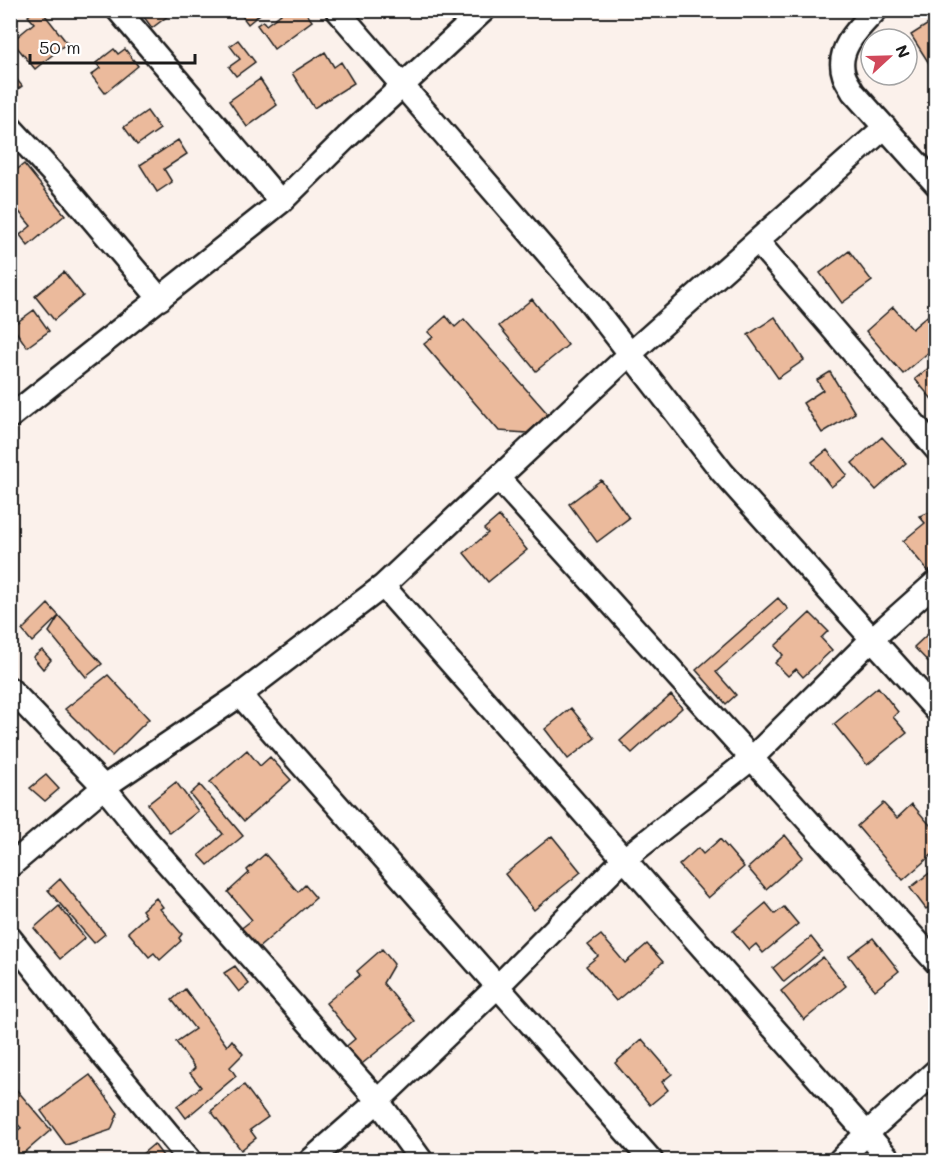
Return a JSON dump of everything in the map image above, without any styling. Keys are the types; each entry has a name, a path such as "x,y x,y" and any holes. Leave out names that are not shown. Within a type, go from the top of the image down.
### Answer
{"street":[{"path":"118,10 281,202"},
{"path":"337,10 589,301 722,472 936,710"},
{"path":"10,417 281,202 347,137 484,10"},
{"path":"876,10 853,34 843,54 843,74 853,92 936,184"},
{"path":"10,866 104,787 240,695 383,586 630,354 885,127"},
{"path":"10,128 61,182 160,299"},
{"path":"757,241 936,448"},
{"path":"498,478 936,962"},
{"path":"311,1161 378,1101 498,986 623,860 752,759 872,639 936,582"},
{"path":"383,586 890,1161"},
{"path":"10,689 104,787 146,839 378,1101 421,1161"},
{"path":"240,695 651,1161"},
{"path":"10,938 190,1161"},
{"path":"840,1161 866,1134 936,1071"}],"building":[{"path":"35,10 41,10 67,43 35,69 12,41 34,23 28,16"},
{"path":"139,10 172,10 173,12 152,28"},
{"path":"241,10 265,10 248,24 239,12"},
{"path":"278,10 304,10 312,21 274,49 257,25 263,21 266,25 281,14"},
{"path":"936,19 936,66 932,68 919,48 919,30"},
{"path":"238,40 255,62 236,76 229,67 240,59 230,46"},
{"path":"114,49 118,54 125,49 138,66 105,93 91,75 100,68 96,63"},
{"path":"325,52 334,67 341,62 354,83 314,108 292,73"},
{"path":"10,73 22,86 10,95"},
{"path":"260,79 277,105 247,127 229,101"},
{"path":"147,111 160,129 137,145 124,127"},
{"path":"178,140 187,154 164,169 172,182 157,192 140,165"},
{"path":"24,164 65,215 28,246 20,235 31,226 10,201 10,175"},
{"path":"849,251 872,281 842,303 820,273"},
{"path":"64,272 83,296 54,320 35,296"},
{"path":"532,299 568,345 536,371 499,326"},
{"path":"893,307 912,329 932,312 936,316 936,346 903,374 866,331"},
{"path":"34,310 49,331 27,347 12,326"},
{"path":"446,316 455,327 464,319 548,414 527,433 499,431 424,344 433,337 428,332"},
{"path":"775,317 804,360 778,378 748,335"},
{"path":"936,362 936,404 915,379"},
{"path":"830,372 855,413 822,433 803,403 823,390 817,380"},
{"path":"882,437 906,463 876,490 852,463"},
{"path":"827,450 847,475 831,487 812,462"},
{"path":"601,480 629,518 597,542 569,504"},
{"path":"936,510 936,565 928,571 903,541 925,523 919,516"},
{"path":"499,516 527,550 488,582 464,553 488,533 484,529"},
{"path":"778,598 788,609 716,672 736,695 726,704 696,670"},
{"path":"48,604 59,616 32,642 22,630"},
{"path":"810,613 828,631 821,638 832,650 803,677 796,669 788,676 775,663 783,655 775,646"},
{"path":"59,616 102,664 86,677 49,632"},
{"path":"931,631 936,636 936,670 914,647"},
{"path":"42,650 51,660 43,669 33,657"},
{"path":"108,675 149,719 112,756 65,709"},
{"path":"878,687 898,712 893,717 907,733 867,765 834,724"},
{"path":"671,695 682,708 632,753 620,741"},
{"path":"571,708 595,738 568,759 545,729"},
{"path":"247,750 260,766 270,757 291,780 244,821 210,782"},
{"path":"46,775 59,789 45,801 30,788"},
{"path":"176,782 198,811 170,833 148,804"},
{"path":"200,785 243,836 208,865 199,855 223,834 190,794"},
{"path":"883,803 897,818 912,804 936,832 936,851 903,880 857,826"},
{"path":"785,835 803,857 766,889 748,868"},
{"path":"552,836 581,872 534,910 505,874"},
{"path":"720,839 744,867 708,898 679,865 698,848 703,854"},
{"path":"265,854 298,892 305,885 316,898 256,950 239,930 252,920 228,892"},
{"path":"936,868 936,906 934,904 926,909 910,888"},
{"path":"60,879 105,934 94,943 48,890"},
{"path":"156,898 163,907 160,909 182,934 179,938 181,941 160,960 154,953 149,957 128,932 146,916 142,910"},
{"path":"766,903 775,914 784,907 798,924 763,953 756,944 749,950 733,931"},
{"path":"59,906 85,938 60,959 34,928"},
{"path":"601,935 625,963 647,944 663,962 616,1001 586,966 598,956 588,945"},
{"path":"811,937 822,951 784,982 773,968"},
{"path":"873,938 899,971 875,990 849,956"},
{"path":"382,949 394,964 383,983 415,1021 358,1067 343,1049 355,1039 326,1003 360,975 357,971"},
{"path":"823,957 846,986 804,1020 781,991"},
{"path":"235,966 249,984 239,992 224,973"},
{"path":"185,989 227,1046 232,1040 243,1054 230,1067 236,1076 186,1118 177,1106 201,1087 190,1073 195,1068 176,1042 195,1029 172,1000"},
{"path":"642,1039 672,1074 662,1082 668,1090 650,1105 615,1063"},
{"path":"90,1075 118,1113 111,1130 66,1145 41,1111"},
{"path":"10,1082 51,1130 16,1160 10,1160 10,1136 21,1128 10,1116"},
{"path":"244,1085 268,1117 250,1130 256,1138 241,1150 211,1111"},
{"path":"154,1144 166,1160 135,1160"}]}
